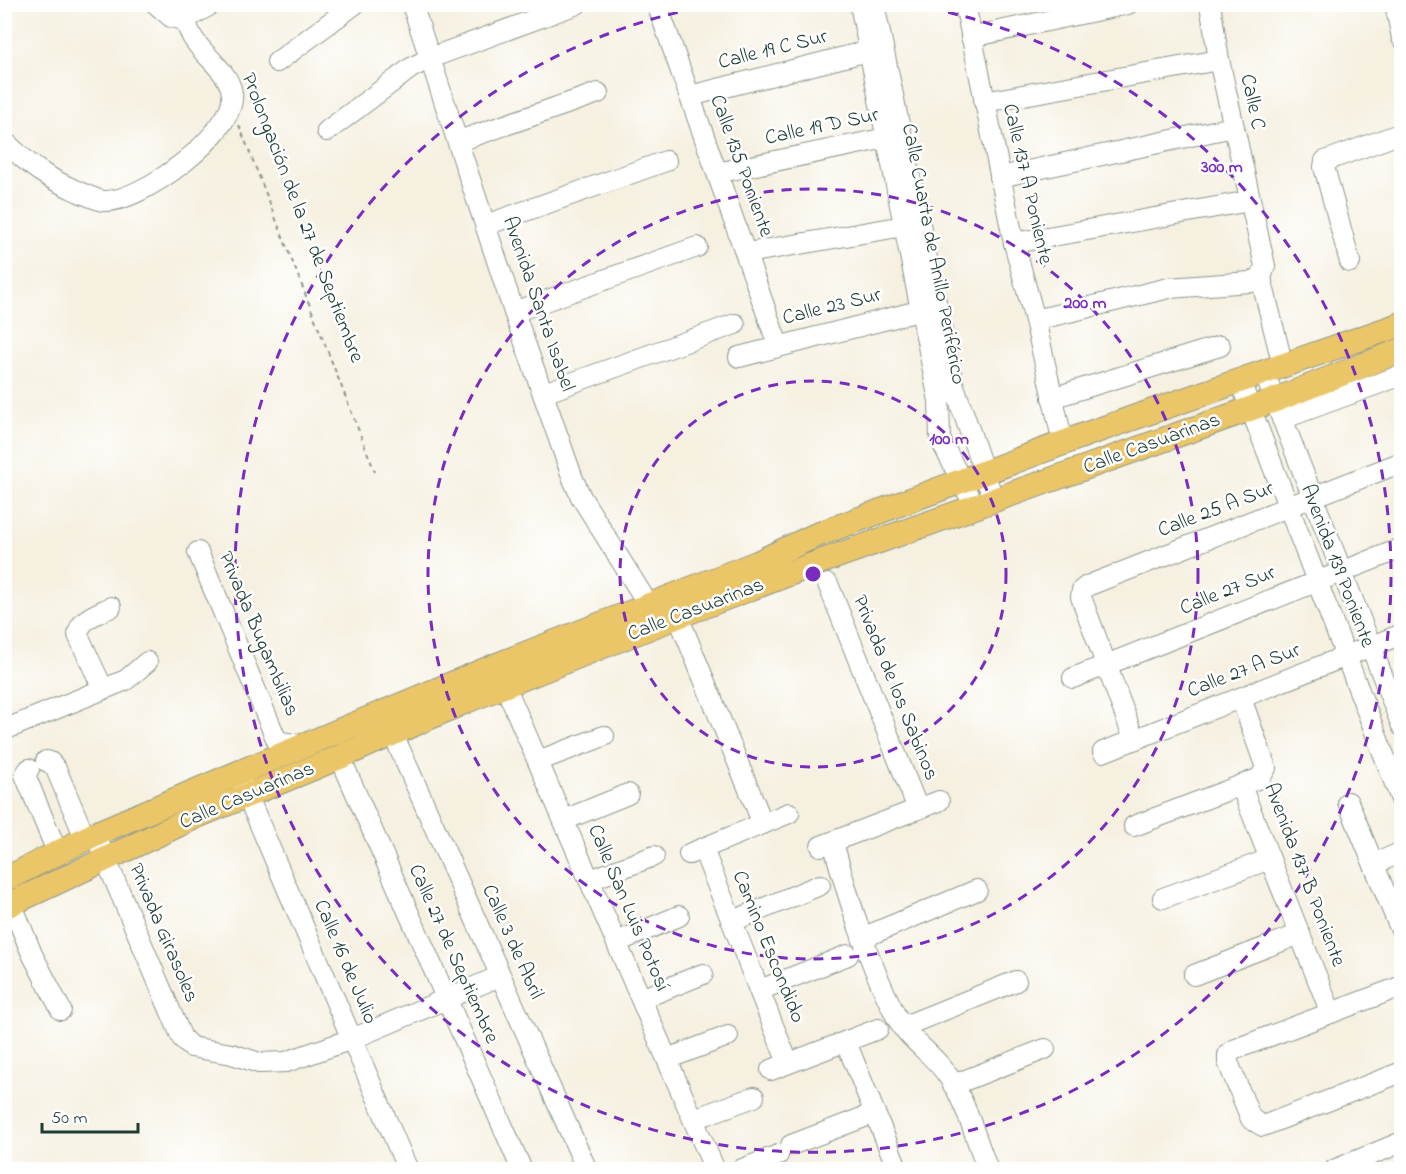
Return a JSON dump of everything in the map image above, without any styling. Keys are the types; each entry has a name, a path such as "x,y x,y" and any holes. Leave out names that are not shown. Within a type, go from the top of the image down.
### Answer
{"main road":[{"name":"Calle Casuarinas","path":"8,906 105,858 393,734 501,676 648,604 757,564 814,536 974,476 1401,324"},
{"name":"Calle Casuarinas","path":"4,880 90,837 306,746 678,616 820,562 1251,408 1278,410 1401,350"}],"street":[{"path":"156,4 171,17 185,9 212,4"},
{"path":"278,62 355,4"},
{"name":"Avenida Santa Isabel","path":"412,4 514,312 581,497 648,604"},
{"path":"327,131 411,68 430,57 577,4"},
{"name":"Calle Cuarta de Anillo Periférico","path":"860,4 868,51 893,136 929,308 939,401 940,440 949,457 974,476"},
{"name":"Calle Cuarta de Anillo Periférico","path":"874,4 904,226 953,383 975,443 974,476 985,504"},
{"name":"Calle 137 A Poniente","path":"965,4 1014,243 1035,320 1063,443"},
{"path":"970,37 1128,4"},
{"name":"Calle C","path":"1210,4 1233,127 1265,266 1262,278 1273,369"},
{"path":"1395,4 1401,38"},
{"name":"Calle 135 Poniente","path":"660,5 778,345"},
{"name":"Prolongación de la 27 de Septiembre","path":"185,9 189,33 229,84 232,106"},
{"name":"Calle 19 C Sur","path":"690,96 868,51"},
{"path":"984,102 1219,60"},
{"path":"459,141 598,93"},
{"path":"4,141 44,176 94,198 112,201 156,184 189,158 225,120 232,106"},
{"path":"1000,177 1233,127"},
{"path":"1350,262 1324,167 1325,161 1401,133"},
{"name":"Calle 19 D Sur","path":"717,173 893,136"},
{"path":"486,225 666,161"},
{"path":"1014,243 1250,201"},
{"path":"747,253 904,226"},
{"path":"514,312 697,247"},
{"path":"1035,320 1169,288 1250,282 1262,278"},
{"name":"Calle 23 Sur","path":"739,357 778,345 929,308"},
{"path":"544,393 735,324"},
{"path":"1052,398 1220,346"},
{"name":"Avenida 139 Poniente","path":"1273,369 1278,410 1401,723"},
{"path":"1278,410 1401,375"},
{"name":"Avenida 139 Poniente","path":"1240,381 1401,802"},
{"path":"939,427 951,417 962,418 969,424"},
{"path":"949,457 969,456 975,443"},
{"name":"Calle 25 A Sur","path":"1107,665 1081,597 1082,590 1087,586 1401,462"},
{"name":"Calle 27 Sur","path":"1073,678 1401,548"},
{"name":"Privada Bugambilias","path":"198,552 277,741 306,746"},
{"name":"Privada de los Sabinos","path":"828,584 918,809"},
{"path":"103,689 78,635 79,626 85,620 111,607"},
{"path":"678,616 763,824 789,813"},
{"name":"Calle 27 A Sur","path":"1103,752 1401,634"},
{"path":"4,730 126,680 147,662"},
{"path":"1107,665 1134,739"},
{"name":"Calle San Luis Potosí","path":"501,676 715,1170"},
{"name":"Avenida 137 B Poniente","path":"1241,698 1266,768 1260,778 1241,786 1331,1013"},
{"path":"1375,732 1401,723"},
{"name":"Calle 3 de Abril","path":"393,734 587,1170"},
{"path":"538,761 604,736"},
{"name":"Calle 27 de Septiembre","path":"340,757 522,1170"},
{"name":"Privada Girasoles","path":"58,854 25,775 38,765 50,762 90,837 105,858 182,1038 191,1047 232,1054 259,1063 286,1062 352,1039"},
{"name":"Calle 16 de Julio","path":"238,773 408,1170"},
{"path":"1134,826 1241,786"},
{"path":"564,820 628,794"},
{"path":"939,801 827,844 862,938 902,1027 945,1071 988,1170"},
{"path":"1348,802 1399,926"},
{"name":"Camino Escondido","path":"763,824 696,851 733,921 760,990 780,1067 846,1042"},
{"path":"1374,864 1401,852"},
{"path":"590,880 654,856"},
{"path":"1163,898 1270,859"},
{"path":"733,921 820,885"},
{"path":"862,938 977,890"},
{"path":"8,906 61,1010"},
{"path":"617,942 679,916"},
{"path":"1194,975 1300,934"},
{"path":"760,990 848,955"},
{"path":"641,999 703,974"},
{"path":"352,1039 500,976"},
{"path":"902,1027 1016,981"},
{"path":"1401,986 1233,1050 1228,1055 1228,1062 1251,1119 1263,1125 1401,1072"},
{"path":"878,1029 846,1042 898,1170"},
{"path":"667,1059 729,1036"},
{"path":"953,1085 1046,1049"},
{"path":"694,1119 754,1097"},
{"path":"740,1170 875,1113"},
{"path":"1334,1170 1401,1142"}],"path":[{"name":"Prolongación de la 27 de Septiembre","path":"232,106 375,472"}]}
